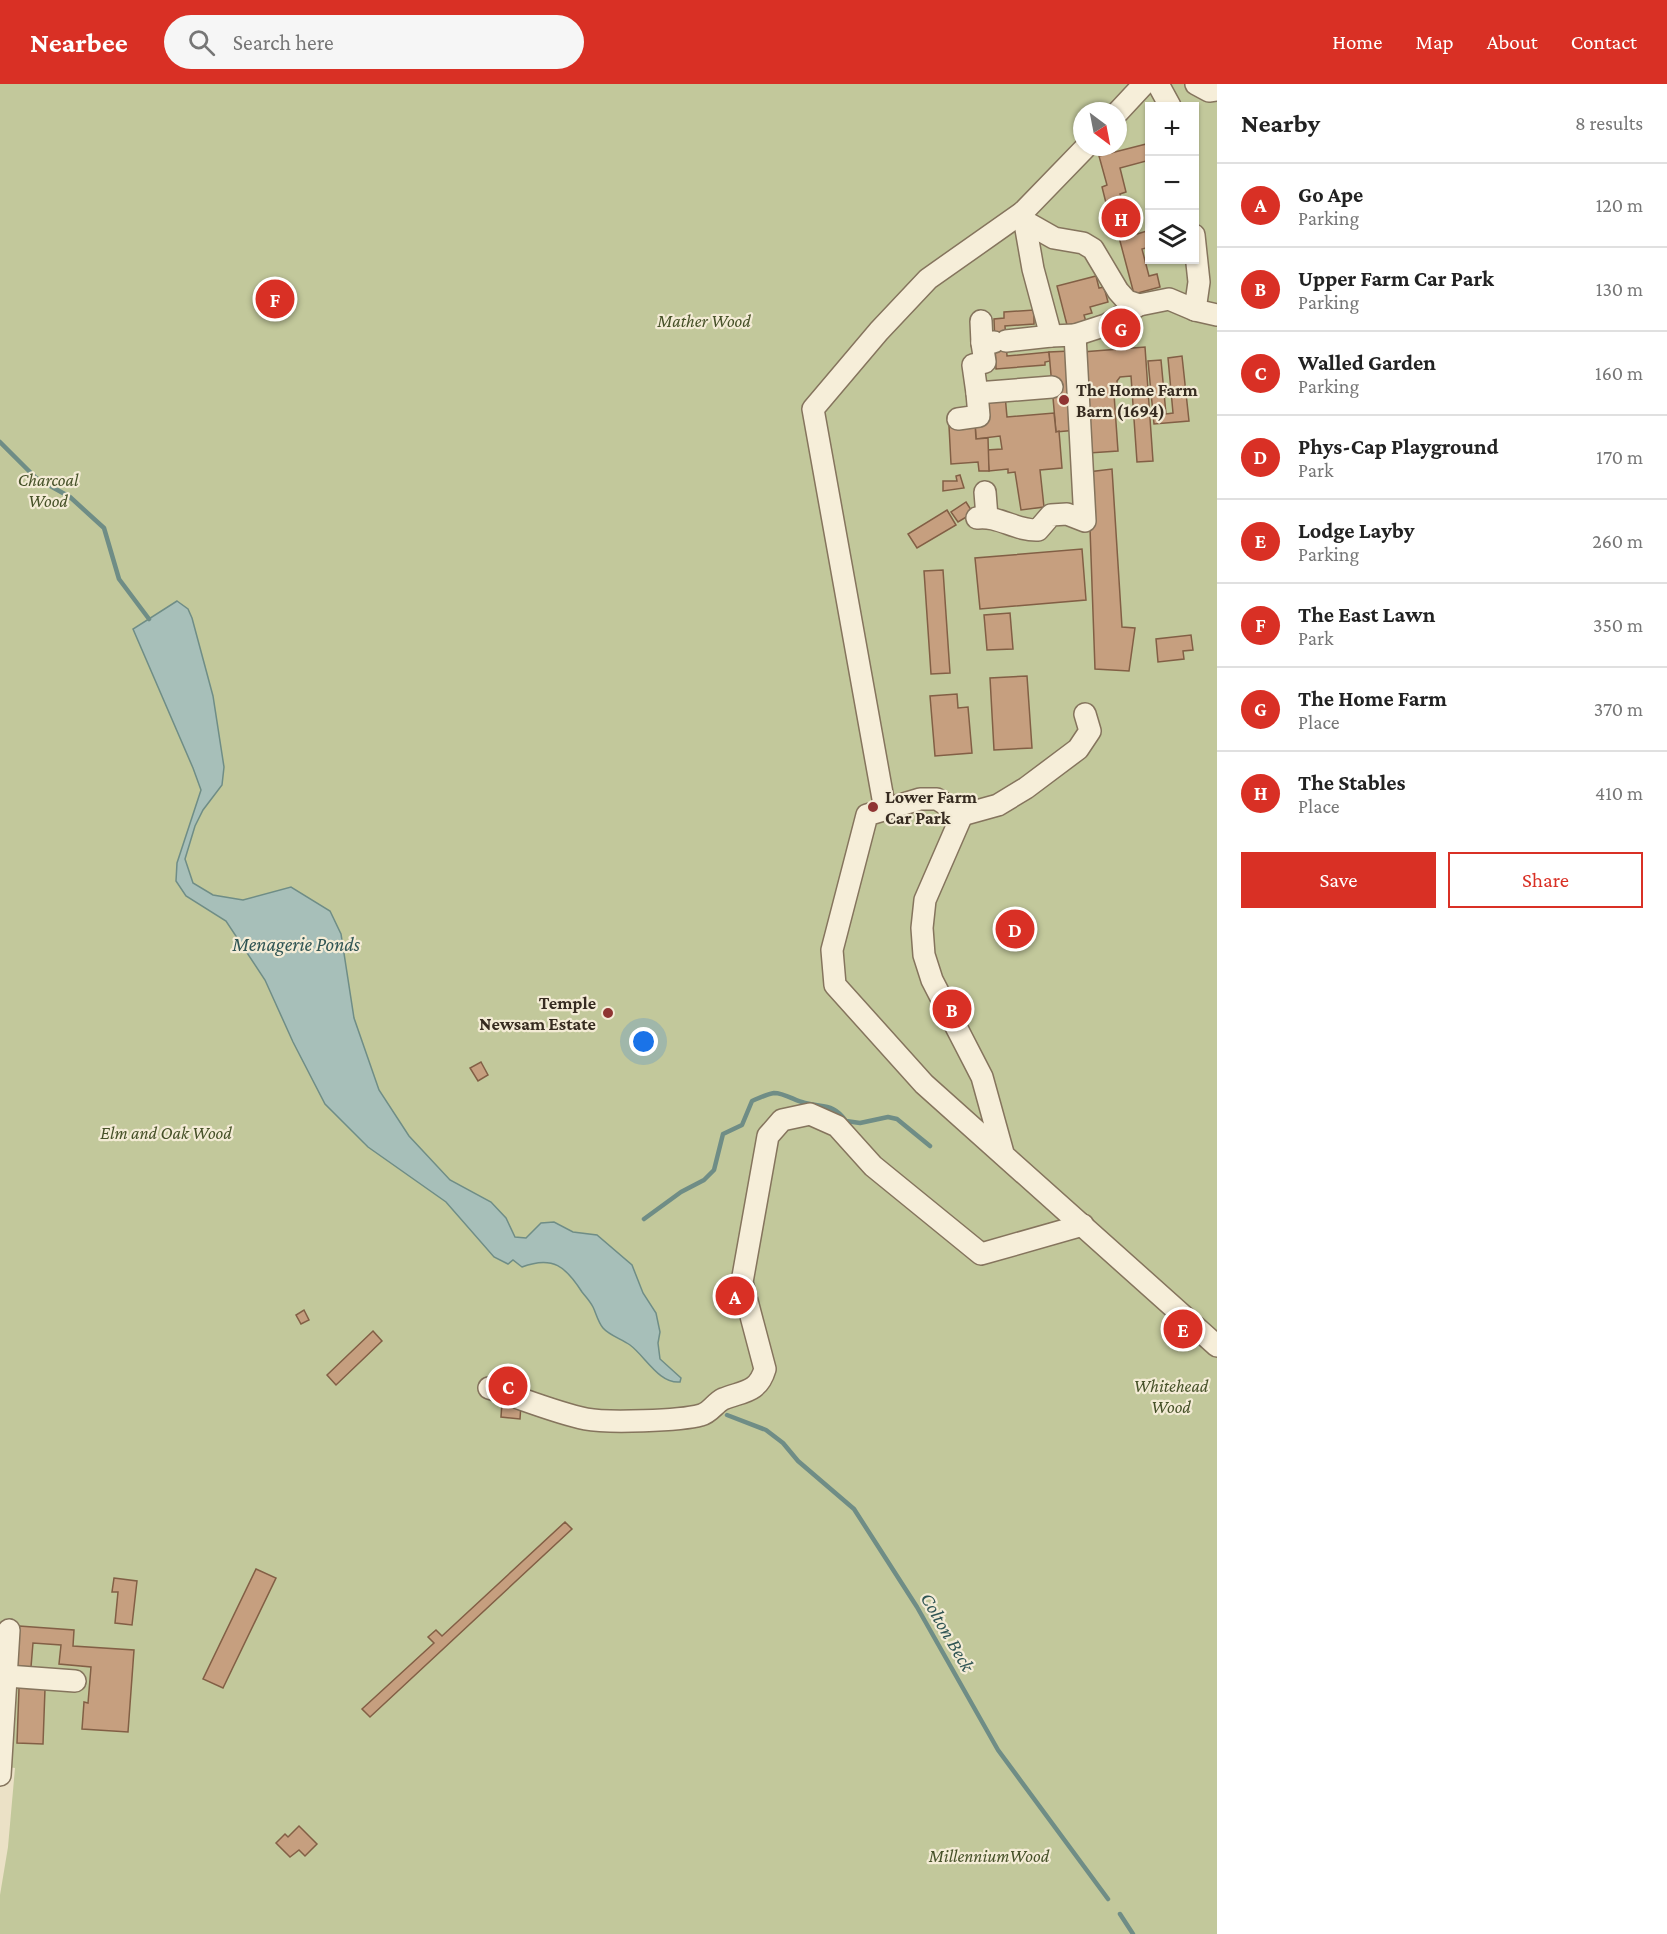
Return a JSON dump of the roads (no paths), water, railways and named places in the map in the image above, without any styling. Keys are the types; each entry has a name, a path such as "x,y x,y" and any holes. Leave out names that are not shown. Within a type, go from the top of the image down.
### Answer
{"street":[{"path":"1127,102 1144,84"},
{"path":"1158,84 1168,102"},
{"path":"1196,84 1209,92 1217,90"},
{"path":"885,810 813,409 879,331 928,279 1024,217 1078,156"},
{"path":"1024,217 1054,238 1083,243 1093,249 1118,291 1127,301 1139,305"},
{"path":"1024,217 1033,269 1051,336"},
{"path":"1195,310 1199,282 1197,264"},
{"path":"994,342 1075,334 1106,325 1139,305 1169,299 1195,310 1217,315"},
{"path":"981,321 994,342"},
{"path":"985,492 982,518 1027,530 1038,530 1051,516 1067,514 1085,521 1068,385 1075,334"},
{"path":"958,419 979,416 973,365 985,362 994,342"},
{"path":"977,393 1068,385"},
{"path":"1085,714 1090,731 1078,748 1026,788 998,806 962,814 937,800 920,799 867,815 832,950 835,985 924,1083 1217,1346"},
{"path":"962,814 925,900 921,928 924,955 932,980 982,1077 1003,1153"},
{"path":"489,1388 587,1419 654,1420 703,1415 722,1400 744,1394 762,1380 765,1369 742,1282 768,1136 782,1120 810,1114 837,1126 873,1166 981,1254 1083,1225"},
{"path":"0,1775 9,1630"},
{"path":"7,1676 75,1681"}],"water":[{"name":"Menagerie Ponds","path":"177,601 188,609 192,618 213,696 224,767 222,785 203,810 195,826 185,859 193,883 213,895 243,900 291,887 330,911 341,934 354,1018 379,1090 409,1136 450,1180 491,1202 506,1218 515,1237 526,1238 541,1223 554,1222 573,1232 597,1235 632,1265 643,1293 656,1313 660,1332 658,1343 660,1359 681,1378 680,1382 665,1379 630,1345 603,1328 591,1303 564,1270 542,1262 522,1267 513,1260 508,1264 494,1257 446,1202 368,1147 325,1104 293,1042 265,980 226,921 186,896 176,881 177,863 201,790 133,629"}],"waterway":[{"name":"Colton Beck","path":"0,442 36,478 70,497 104,528 119,579 149,619"},
{"path":"644,1219 681,1192 704,1180 714,1170 723,1134 742,1125 752,1101 774,1093 801,1102 828,1107 837,1111 846,1121 860,1123 888,1117 897,1119 930,1146"},
{"name":"Colton Beck","path":"727,1415 766,1430 854,1509 917,1607 998,1750 1108,1899"},
{"name":"Colton Beck","path":"1120,1914 1133,1934"}],"place":[{"name":"The Stables","path":"1121,218"},
{"name":"The East Lawn","path":"275,299"},
{"name":"The Home Farm","path":"1121,328"},
{"name":"The Home Farm Barn (1694)","path":"1064,400"},
{"name":"Lower Farm Car Park","path":"873,807"},
{"name":"Phys-Cap Playground","path":"1015,929"},
{"name":"Upper Farm Car Park","path":"952,1009"},
{"name":"Temple Newsam Estate","path":"608,1013"},
{"name":"Go Ape","path":"735,1296"},
{"name":"Lodge Layby","path":"1183,1329"},
{"name":"Walled Garden","path":"508,1386"}],"park label":[{"name":"Mather Wood","path":"704,321"},
{"name":"Charcoal Wood","path":"48,490"},
{"name":"Elm and Oak Wood","path":"166,1133"},
{"name":"Whitehead Wood","path":"1171,1396"},
{"name":"MillenniumWood","path":"989,1856"}]}
